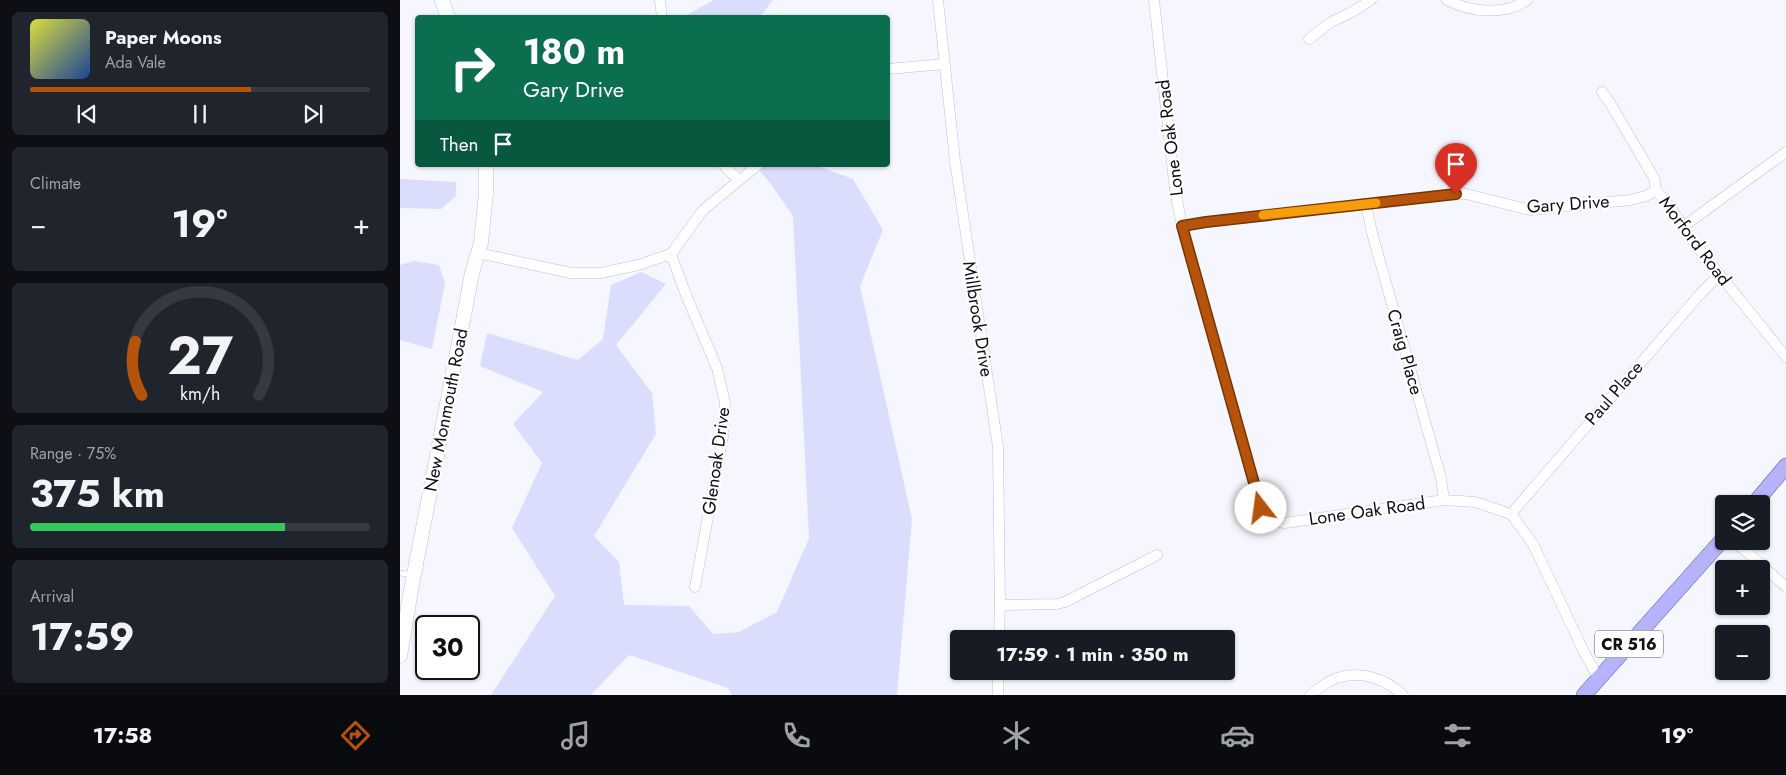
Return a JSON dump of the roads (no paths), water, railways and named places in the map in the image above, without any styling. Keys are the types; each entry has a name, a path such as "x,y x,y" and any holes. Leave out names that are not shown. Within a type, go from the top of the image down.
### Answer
{"main road":[{"path":"442,0 447,15"},
{"name":"New Monmouth Road","path":"400,656 407,574 478,253 486,192 486,167"},
{"path":"1762,495 1786,466"},
{"name":"CR 516","path":"1584,695 1715,548"}],"street":[{"path":"660,0 662,15"},
{"name":"Millbrook Drive","path":"938,0 955,162 998,447 999,630"},
{"name":"Lone Oak Road","path":"1154,0 1175,190 1182,226 1261,508 1266,516 1271,520 1285,523 1444,500 1474,502 1510,514"},
{"path":"1308,39 1331,22 1371,0"},
{"path":"1447,0 1470,8 1486,10 1511,8 1527,0"},
{"path":"890,69 945,64"},
{"name":"Morford Road","path":"1602,92 1654,178 1656,190 1719,275 1786,356"},
{"path":"1684,226 1786,152"},
{"path":"726,167 738,180"},
{"path":"478,253 571,273 586,274 623,269 671,254 703,210 755,167"},
{"name":"Gary Drive","path":"1182,226 1456,194 1466,194 1530,210 1630,200 1646,196 1656,190"},
{"name":"Craig Place","path":"1366,204 1372,233 1440,478 1444,500"},
{"name":"Glenoak Drive","path":"671,254 716,368 725,403 723,436 695,587"},
{"name":"Paul Place","path":"1510,514 1701,293 1719,275"},
{"path":"1510,514 1533,544 1584,652 1599,679"},
{"path":"1744,550 1786,588"},
{"path":"1000,605 1057,604 1065,602 1156,555"},
{"path":"1310,695 1338,678 1356,675 1368,676 1384,681 1403,695"},
{"path":"998,680 998,695"}]}
